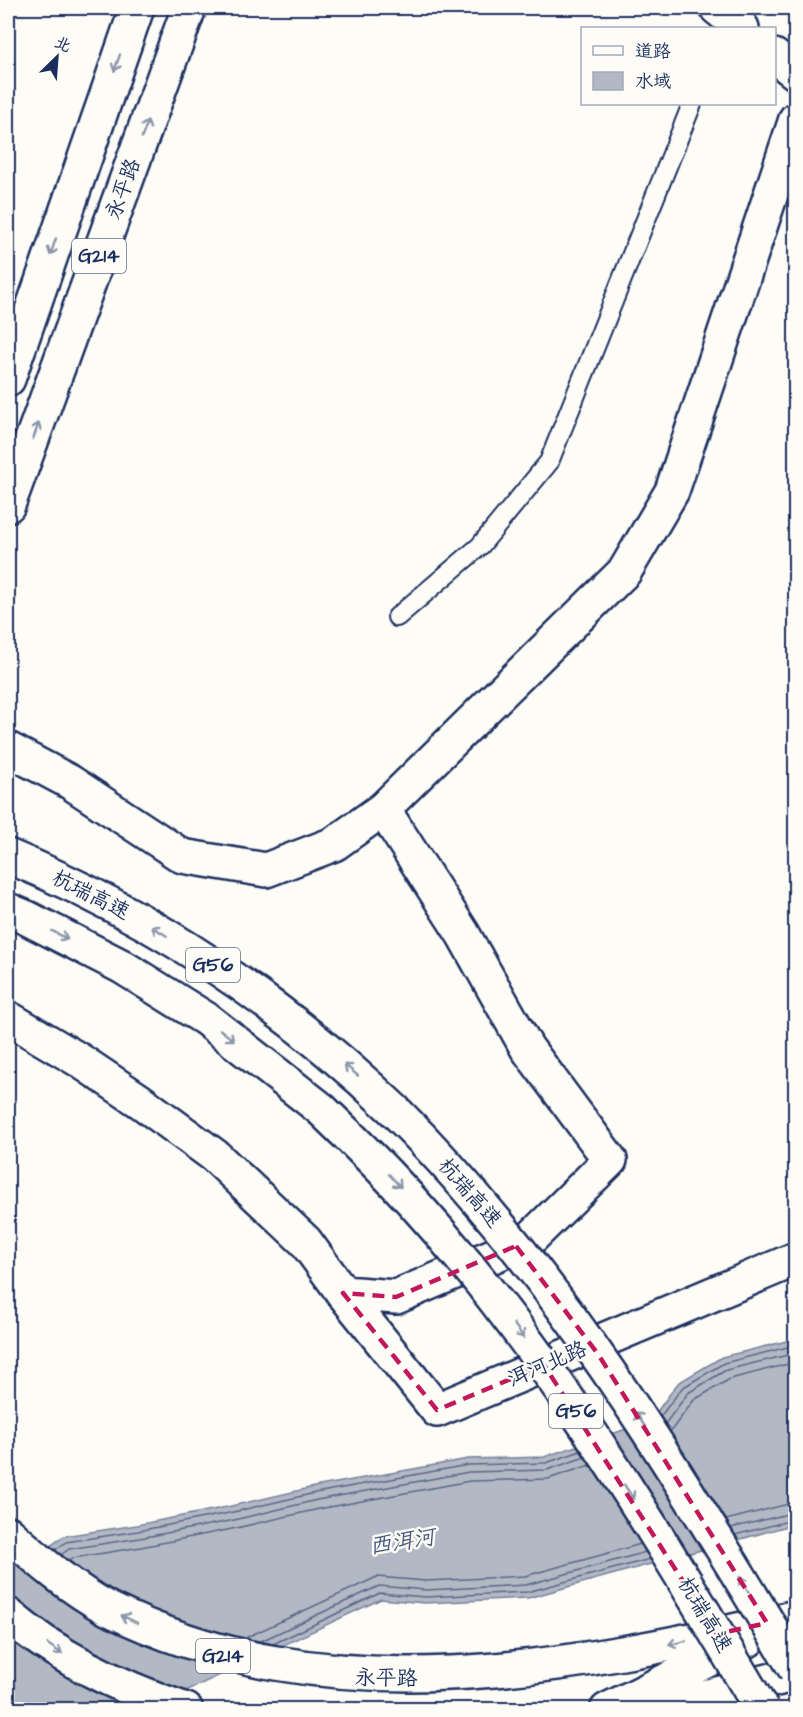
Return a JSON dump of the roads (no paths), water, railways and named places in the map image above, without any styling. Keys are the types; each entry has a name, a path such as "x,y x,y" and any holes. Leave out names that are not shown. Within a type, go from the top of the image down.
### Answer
{"main road":[{"name":"G214","path":"8,379 137,8"},
{"name":"永平路","path":"8,505 189,8"},
{"path":"776,58 795,73"},
{"path":"8,749 70,782 182,856 266,870 334,844 383,809 625,571 631,561 672,491 795,118"},
{"path":"8,1018 114,1084 215,1156 305,1241 344,1293 396,1297 528,1241 610,1160 527,1048 463,934 383,809"},
{"name":"杭瑞高速","path":"8,856 48,873 146,923 234,978 354,1072 427,1143 531,1263 598,1354 698,1508 795,1670"},
{"name":"杭瑞高速","path":"8,910 121,966 206,1019 321,1109 391,1176 492,1294 557,1382 657,1534 762,1710"},
{"name":"洱河北路","path":"344,1293 436,1410 795,1259"},
{"name":"永平路","path":"8,1533 55,1574 108,1609 167,1638 234,1659 306,1674 386,1680 472,1677 565,1665 795,1617"},
{"path":"8,1615 77,1663 144,1695 186,1710"},
{"path":"607,1710 795,1617"},
{"path":"654,1710 795,1674"}],"lane":[{"path":"397,617 480,546 549,462 692,105"}],"water":[{"name":"西洱河","path":"795,1339 795,1524 528,1598 425,1603 381,1599 148,1709 8,1710 8,1557 42,1552 64,1536 137,1525 314,1487 468,1459 544,1457 650,1421 678,1383 722,1357"}]}
